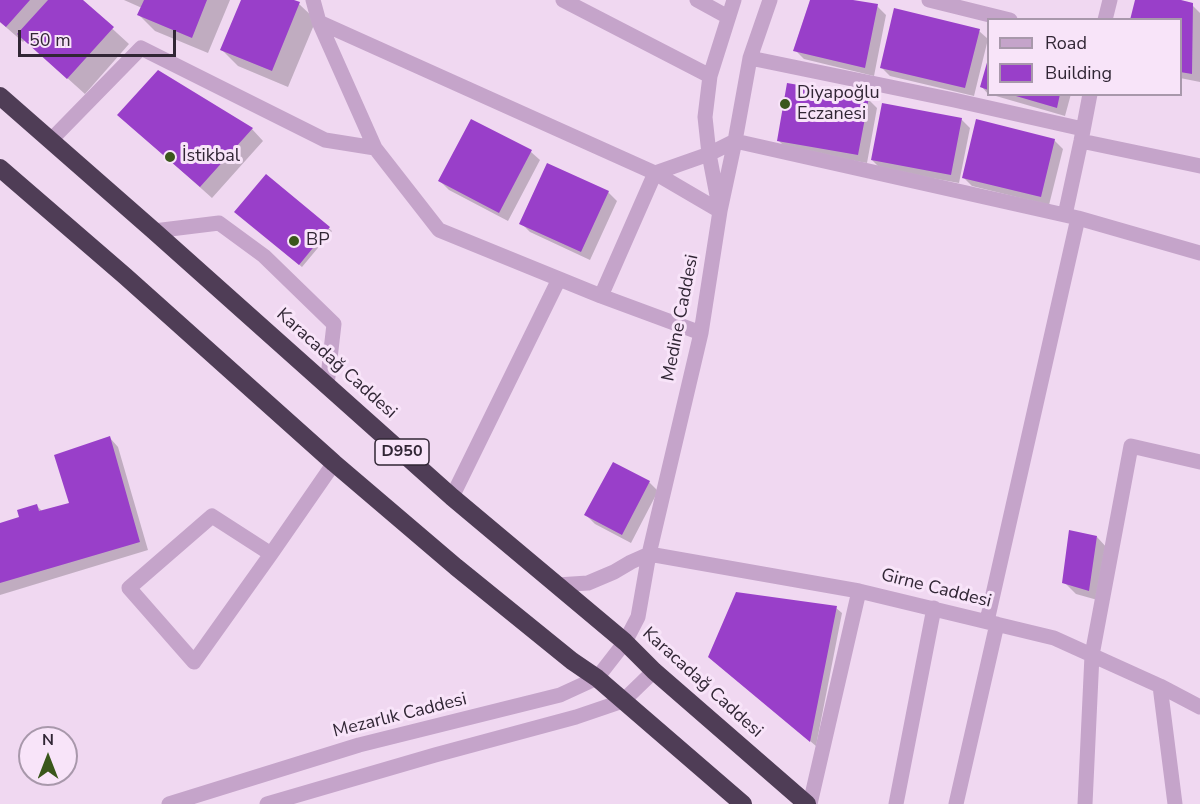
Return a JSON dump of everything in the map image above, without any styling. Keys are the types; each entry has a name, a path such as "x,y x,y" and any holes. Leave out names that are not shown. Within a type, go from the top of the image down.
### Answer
{"highway":[{"name":"Karacadağ Caddesi","path":"0,96 452,497 625,642 654,671 809,804"},
{"name":"D950","path":"0,168 125,276 334,463 456,567 572,661 597,678 744,804"}],"street":[{"path":"313,0 319,22 375,148 439,230 601,296 701,333"},
{"path":"563,0 710,76"},
{"path":"698,0 728,17"},
{"path":"720,211 709,154 705,117 710,76 734,0"},
{"name":"Medine Caddesi","path":"625,642 638,617 650,554 701,333 720,211 750,58 770,0"},
{"path":"929,0 1002,18"},
{"path":"1106,18 1110,0"},
{"path":"319,22 655,173 720,211"},
{"path":"50,141 141,48 325,140 375,148"},
{"path":"750,58 943,98 1200,166"},
{"path":"956,804 1072,217 1082,135 1090,96"},
{"path":"601,296 655,173 709,154 735,141 1072,217 1200,253"},
{"path":"154,231 219,223 264,256 334,324 327,385"},
{"path":"452,497 559,279"},
{"path":"1085,804 1092,655 1131,446 1200,462"},
{"path":"271,554 212,516 129,588 194,662 271,554 334,463"},
{"path":"557,585 588,583 650,554"},
{"name":"Girne Caddesi","path":"650,554 859,591 1054,638 1200,706"},
{"path":"809,804 859,591"},
{"path":"897,804 934,608"},
{"name":"Mezarlık Caddesi","path":"169,804 359,745 560,695 597,678 625,642"},
{"path":"267,804 435,754 576,717 623,700 654,671"},
{"path":"1160,686 1175,804"}],"building":[{"path":"0,0 30,0 6,27 0,22"},
{"path":"48,0 83,0 114,27 67,79 17,34"},
{"path":"144,0 207,0 192,38 137,15"},
{"path":"241,0 300,2 272,71 220,50"},
{"path":"810,0 853,0 878,4 865,68 793,51"},
{"path":"1135,0 1181,0 1193,3 1192,74 1182,72 1182,18 1130,18"},
{"path":"894,8 980,29 965,88 880,68"},
{"path":"987,62 987,90 980,87"},
{"path":"158,70 253,128 200,187 117,115"},
{"path":"787,83 869,97 858,155 777,141"},
{"path":"1016,96 1060,96 1057,108"},
{"path":"882,103 962,118 951,175 871,160"},
{"path":"471,119 532,150 499,213 438,181"},
{"path":"976,119 1055,139 1041,197 962,178"},
{"path":"547,163 609,191 581,252 519,224"},
{"path":"266,174 330,227 299,265 234,212"},
{"path":"110,436 140,542 0,583 0,523 19,517 17,510 37,504 39,511 69,503 54,455"},
{"path":"613,462 650,481 622,535 584,515"},
{"path":"1069,530 1097,536 1089,591 1062,583"},
{"path":"736,592 837,606 810,742 708,657"}],"place":[{"name":"Diyapoğlu Eczanesi","path":"785,104"},
{"name":"İstikbal","path":"170,157"},
{"name":"BP","path":"294,241"}]}
